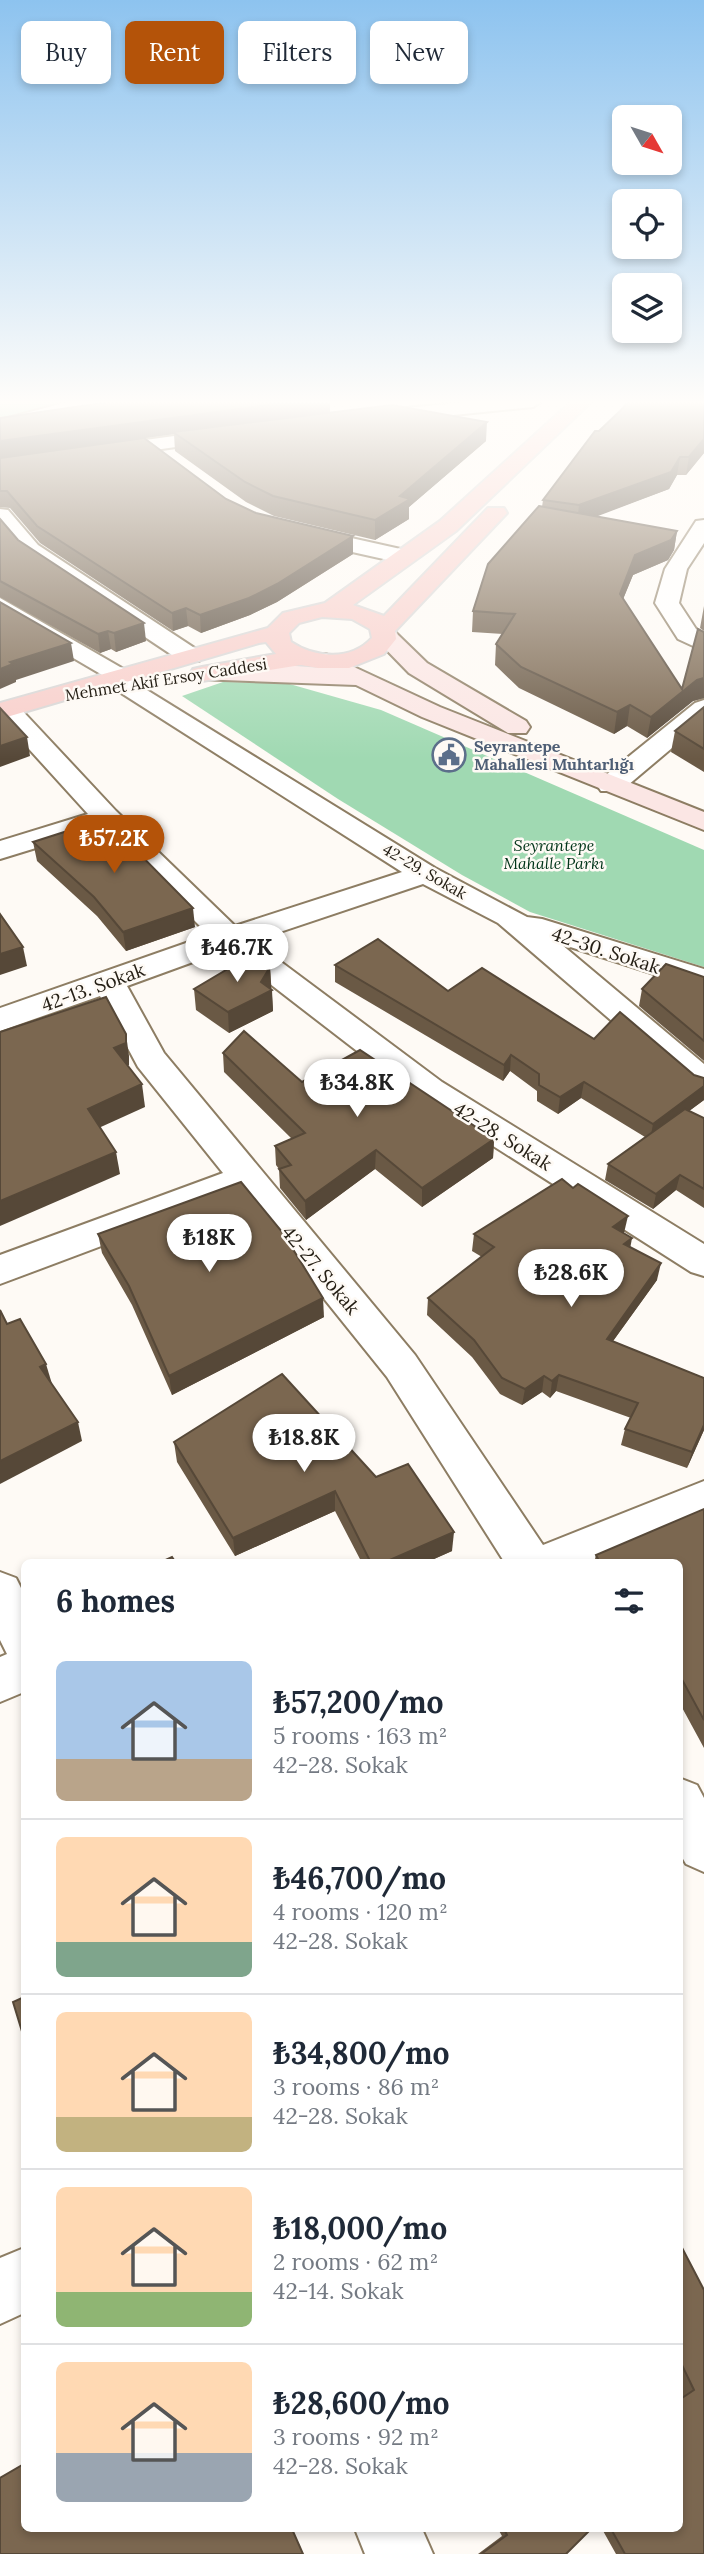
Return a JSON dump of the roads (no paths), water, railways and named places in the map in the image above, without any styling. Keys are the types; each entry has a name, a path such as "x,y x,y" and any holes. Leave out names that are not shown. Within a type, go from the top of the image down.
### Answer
{"main road":[{"path":"330,610 454,520"},
{"path":"314,659 279,645 276,634 282,625 291,618 330,610 362,614 384,633 488,520"},
{"name":"Mehmet Akif Ersoy Caddesi","path":"12,707 195,665 368,654 378,647 384,633"},
{"name":"Mehmet Akif Ersoy Caddesi","path":"195,665 257,636 276,634"}],"street":[{"path":"3,520 20,553 195,665 365,679"},
{"path":"704,526 676,569 667,603 687,634 704,644"},
{"path":"287,529 406,557"},
{"name":"42-29. Sokak","path":"0,605 425,874 509,917 704,1082"},
{"path":"407,608 418,668"},
{"path":"384,633 418,668 611,785"},
{"path":"314,659 365,679 431,712 704,822"},
{"name":"42-28. Sokak","path":"12,707 106,817 230,938 430,1090 704,1262"},
{"path":"611,785 704,708"},
{"path":"0,850 106,817"},
{"name":"42-13. Sokak","path":"0,1020 230,938 425,874"},
{"name":"42-30. Sokak","path":"509,917 704,980"},
{"name":"42-27. Sokak","path":"108,981 150,1059 401,1366 527,1559"},
{"path":"0,1270 246,1178"},
{"path":"558,1559 704,1500"},
{"path":"0,1591 21,1634"},
{"path":"0,1680 21,1670"},
{"path":"683,1810 704,1846"},
{"path":"0,2293 21,2280"},
{"path":"389,2532 399,2554"}],"place":[{"name":"Seyrantepe Mahallesi Muhtarlığı","path":"449,755"}],"park label":[{"name":"Seyrantepe Mahalle Parkı","path":"554,854"}]}
